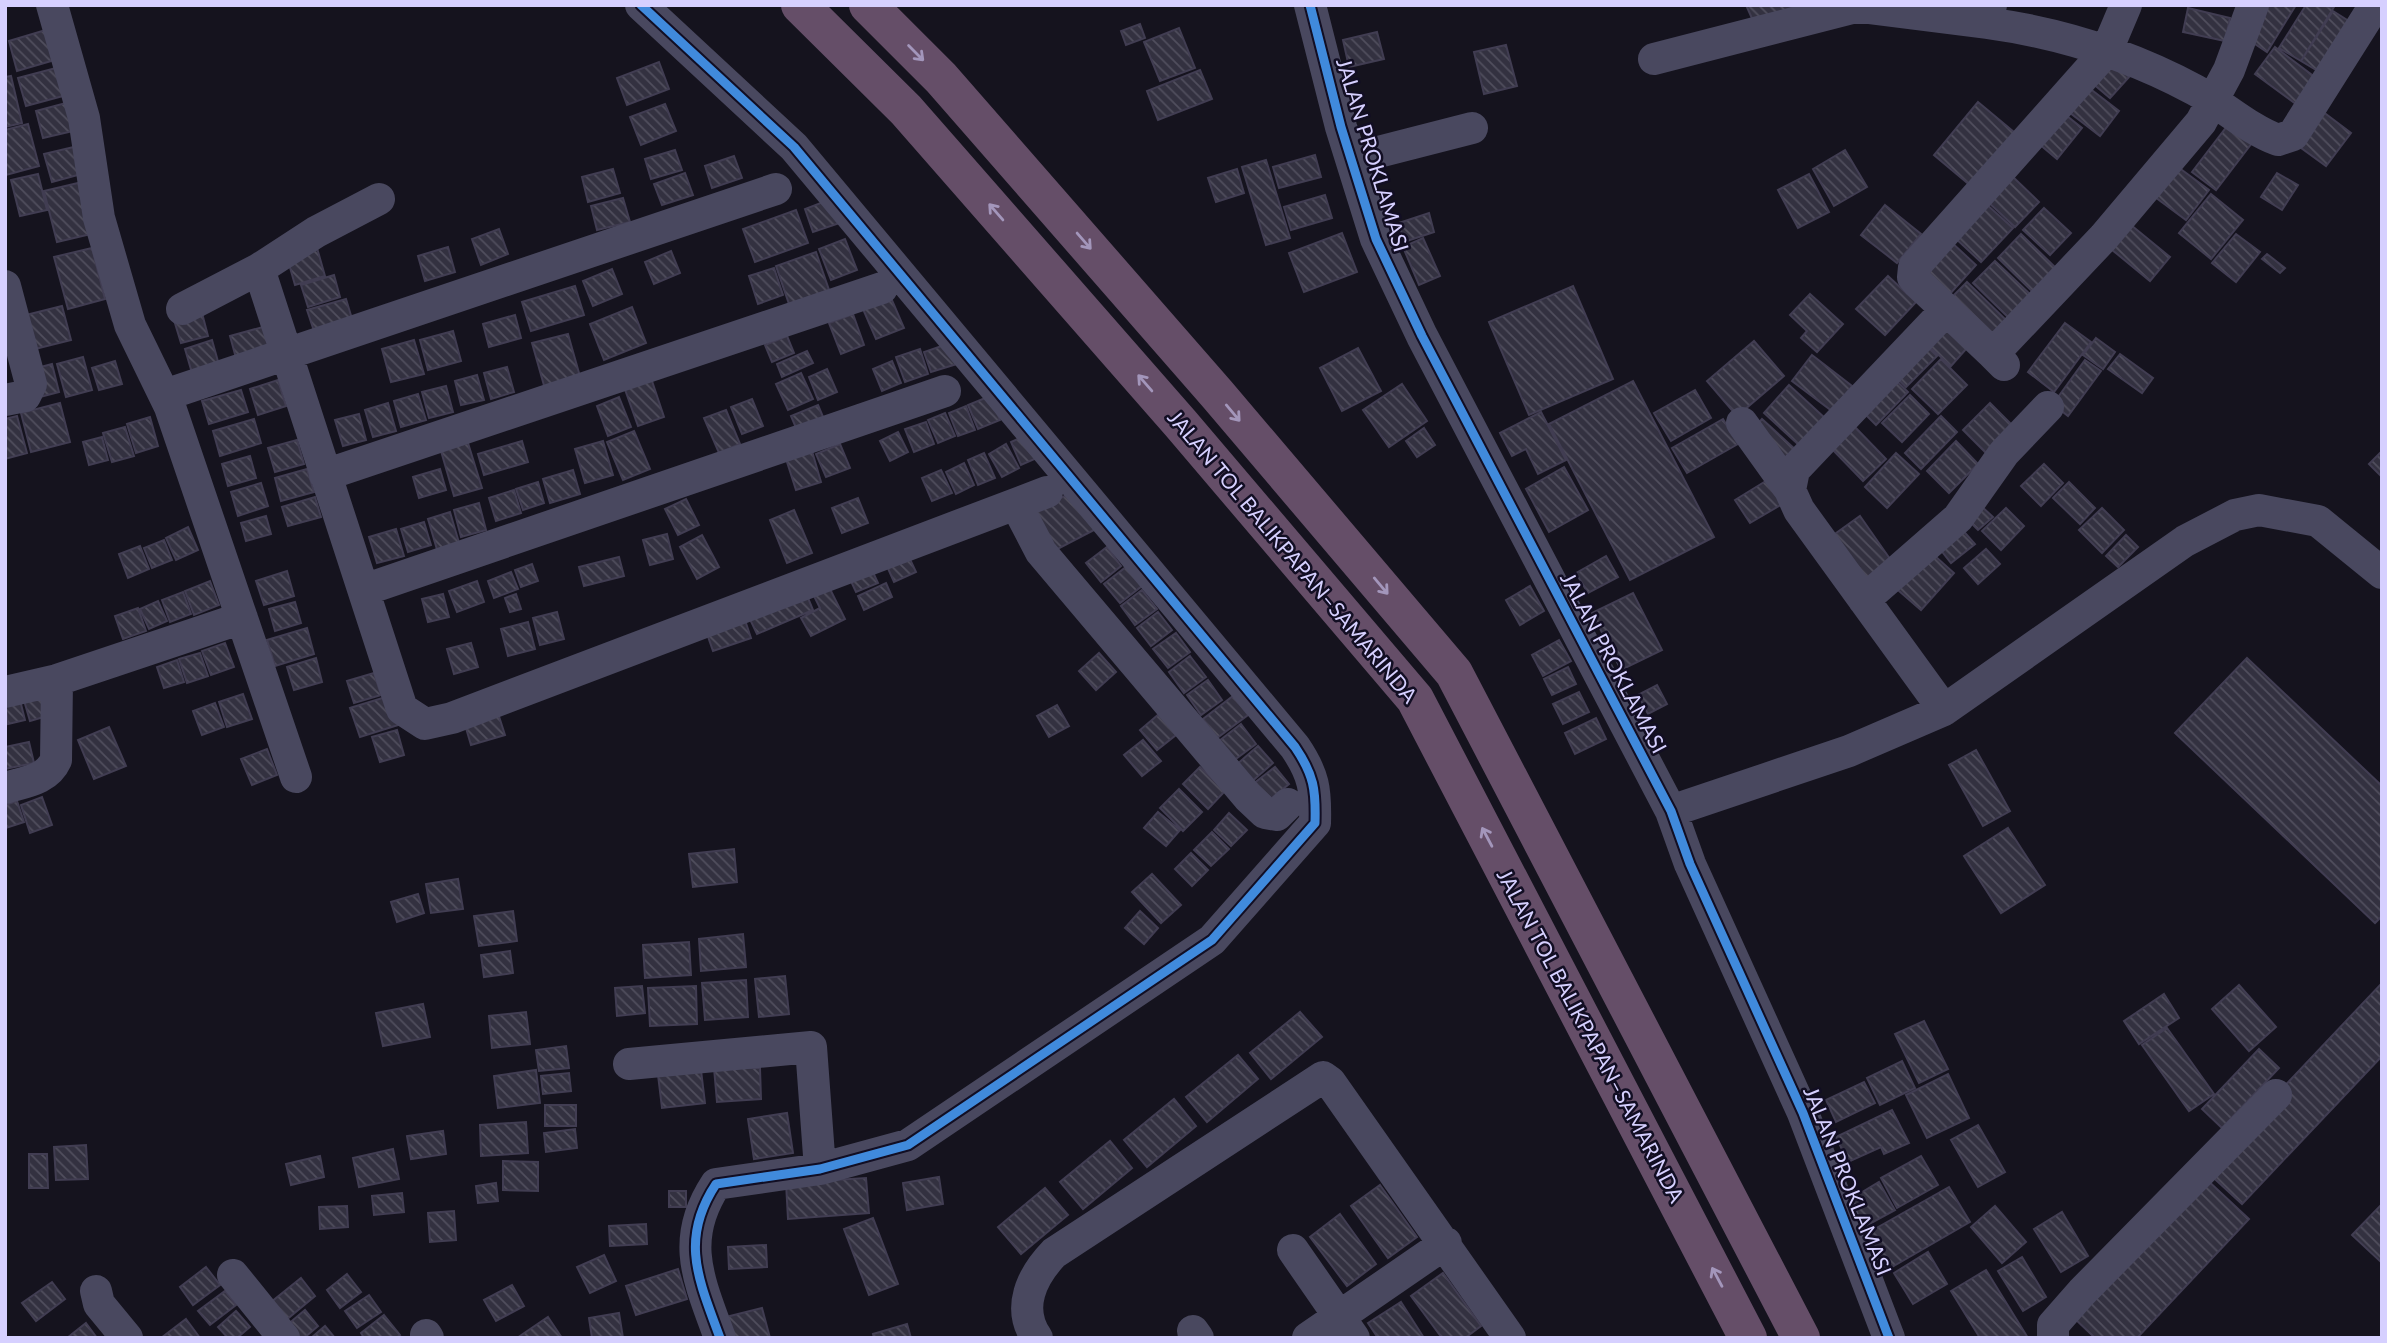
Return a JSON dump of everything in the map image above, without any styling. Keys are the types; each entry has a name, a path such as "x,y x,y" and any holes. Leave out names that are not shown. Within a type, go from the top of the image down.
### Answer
{"highway":[{"name":"JALAN TOL BALIKPAPAN–SAMARINDA","path":"800,5 906,110 1181,424 1415,699 1748,1338"},
{"path":"867,5 941,78 1217,394 1454,673 1801,1338"}],"street":[{"path":"52,5 84,118 103,232 130,325 165,395 296,777"},
{"path":"641,5 794,147 1295,747 1307,764 1316,788 1315,823 1212,940 908,1145 820,1168 716,1184 700,1209 694,1236 699,1278 720,1338"},
{"name":"JALAN PROKLAMASI","path":"1310,5 1351,159 1376,239 1422,336 1671,811 1690,864 1803,1114 1889,1338"},
{"path":"2126,5 2107,50 1914,267 1913,277 1917,283 1998,359 2200,122 2214,102 2253,5"},
{"path":"1654,59 1839,11 1869,6 1989,14 2017,27 2107,50 2155,69 2277,140 2293,135 2375,5"},
{"path":"1351,159 1472,128"},
{"path":"165,395 776,189"},
{"path":"182,309 259,269 316,232 379,199"},
{"path":"259,269 402,709 425,724 452,718 1047,492"},
{"path":"5,286 31,384 25,396 5,400"},
{"path":"326,475 882,288"},
{"path":"1790,489 1794,470 1946,310"},
{"path":"364,590 945,391"},
{"path":"1864,600 1958,518 2004,453 2048,407"},
{"path":"1742,423 1790,489 1798,510 1944,710"},
{"path":"1016,504 1041,552 1248,797 1265,813 1277,816 1288,804"},
{"path":"1671,811 1849,751 1944,710 2186,541 2235,515 2259,510 2318,521 2382,573"},
{"path":"5,692 57,680 242,618"},
{"path":"5,788 45,776 52,769 56,760 57,680"},
{"path":"629,1064 811,1047 820,1168"},
{"path":"1037,1338 1031,1329 1027,1309 1029,1289 1038,1270 1054,1254 1317,1078 1323,1077 1330,1082 1446,1243 1510,1338"},
{"path":"2053,1338 2053,1325 2082,1292 2276,1095"},
{"path":"1308,1338 1347,1327 1446,1243"},
{"path":"1293,1250 1347,1327"},
{"path":"233,1275 284,1338"},
{"path":"96,1291 99,1304 127,1338"}],"building":[{"path":"1746,5 1797,5 1797,6 1754,23"},
{"path":"2267,5 2296,5 2267,52 2246,38"},
{"path":"2306,5 2334,7 2301,61 2279,48"},
{"path":"2188,8 2230,18 2225,41 2183,32"},
{"path":"2333,11 2352,23 2321,73 2301,61"},
{"path":"1140,24 1145,38 1126,45 1121,31"},
{"path":"1179,28 1195,68 1160,81 1144,42"},
{"path":"49,29 58,59 17,71 9,41"},
{"path":"1377,32 1384,59 1349,67 1343,40"},
{"path":"1506,45 1517,86 1484,94 1474,52"},
{"path":"2275,47 2316,78 2296,104 2255,74"},
{"path":"2105,56 2129,77 2110,98 2086,78"},
{"path":"659,62 669,89 627,105 617,78"},
{"path":"56,68 63,96 26,106 18,78"},
{"path":"1200,70 1212,99 1158,120 1147,91"},
{"path":"11,76 22,123 5,127 5,77"},
{"path":"2084,84 2119,111 2100,136 2065,109"},
{"path":"1978,102 2015,133 1971,186 1934,155"},
{"path":"66,103 73,131 43,138 36,111"},
{"path":"665,104 676,131 641,145 630,117"},
{"path":"2057,108 2082,128 2057,159 2032,138"},
{"path":"2322,111 2351,133 2326,166 2297,145"},
{"path":"28,124 39,166 6,175 5,130"},
{"path":"2228,125 2252,143 2216,190 2192,172"},
{"path":"78,146 85,173 52,182 44,154"},
{"path":"675,150 682,170 651,179 645,159"},
{"path":"1845,150 1867,187 1834,206 1813,169"},
{"path":"1315,155 1321,177 1279,188 1273,167"},
{"path":"734,156 742,178 712,188 705,166"},
{"path":"1266,160 1290,238 1266,245 1242,167"},
{"path":"2178,167 2209,190 2186,220 2155,197"},
{"path":"613,169 620,193 588,202 582,177"},
{"path":"1237,169 1244,193 1216,202 1208,178"},
{"path":"685,173 693,195 662,205 654,184"},
{"path":"2277,173 2298,185 2282,210 2261,197"},
{"path":"38,174 47,210 20,216 11,180"},
{"path":"1809,174 1829,212 1798,228 1778,190"},
{"path":"2012,176 2039,202 2015,227 1988,202"},
{"path":"78,183 91,234 57,242 44,191"},
{"path":"2211,194 2243,220 2211,259 2179,233"},
{"path":"1325,195 1332,218 1291,230 1284,207"},
{"path":"623,198 630,222 597,230 591,206"},
{"path":"831,199 840,223 813,232 805,209"},
{"path":"1985,203 2013,228 1981,262 1954,237"},
{"path":"1885,205 1921,234 1897,263 1861,235"},
{"path":"2044,208 2071,233 2050,255 2023,230"},
{"path":"796,210 808,243 755,262 743,229"},
{"path":"1429,213 1434,232 1404,242 1399,223"},
{"path":"2131,225 2170,257 2150,281 2111,249"},
{"path":"499,229 508,254 481,265 472,239"},
{"path":"1342,233 1357,272 1304,292 1289,253"},
{"path":"2021,234 2058,270 2035,294 1998,258"},
{"path":"2236,234 2260,252 2236,282 2212,263"},
{"path":"1423,238 1440,276 1419,285 1403,247"},
{"path":"845,239 857,270 831,280 819,249"},
{"path":"1950,241 1976,265 1948,296 1921,272"},
{"path":"448,247 455,272 425,281 418,256"},
{"path":"92,248 105,299 68,309 54,257"},
{"path":"317,248 325,276 295,285 287,257"},
{"path":"671,251 680,273 654,284 645,262"},
{"path":"816,252 829,290 789,304 776,266"},
{"path":"2267,254 2285,268 2280,273 2262,259"},
{"path":"1995,261 2032,296 2010,319 1973,283"},
{"path":"774,268 783,295 758,304 749,276"},
{"path":"612,269 622,294 593,306 583,281"},
{"path":"334,275 340,297 308,307 301,285"},
{"path":"1888,276 1916,302 1885,335 1856,309"},
{"path":"1967,282 2006,320 1984,343 1945,304"},
{"path":"575,286 584,315 531,331 522,302"},
{"path":"1573,286 1613,379 1529,415 1489,322"},
{"path":"1810,294 1843,324 1817,352 1801,338 1807,331 1790,315"},
{"path":"891,298 904,328 876,339 863,309"},
{"path":"346,299 353,322 315,334 307,310"},
{"path":"62,306 71,340 31,350 22,316"},
{"path":"632,307 646,343 604,360 590,324"},
{"path":"1938,307 1974,340 1951,366 1914,333"},
{"path":"202,313 208,336 181,343 174,320"},
{"path":"853,314 864,345 841,354 829,323"},
{"path":"515,315 521,338 489,347 483,324"},
{"path":"2065,323 2091,342 2054,392 2028,372"},
{"path":"263,327 270,348 236,358 230,336"},
{"path":"453,331 461,361 428,370 420,340"},
{"path":"568,334 581,380 545,389 532,343"},
{"path":"787,336 794,353 772,362 765,345"},
{"path":"1916,336 1937,356 1906,387 1885,366"},
{"path":"2096,338 2115,352 2103,369 2083,355"},
{"path":"212,340 219,365 192,373 185,349"},
{"path":"414,340 424,374 391,382 382,349"},
{"path":"1754,341 1784,376 1737,416 1707,381"},
{"path":"953,342 960,363 931,372 924,352"},
{"path":"1358,348 1381,391 1342,411 1320,368"},
{"path":"920,349 928,374 905,382 896,357"},
{"path":"807,351 813,363 782,377 777,364"},
{"path":"2120,354 2153,378 2142,393 2108,369"},
{"path":"1812,355 1852,386 1832,411 1792,381"},
{"path":"83,357 92,390 66,397 57,364"},
{"path":"1941,359 1967,385 1938,414 1912,389"},
{"path":"2085,360 2101,371 2068,416 2053,404"},
{"path":"115,361 122,384 99,390 92,368"},
{"path":"892,361 901,383 882,391 873,369"},
{"path":"52,364 59,392 40,397 33,369"},
{"path":"507,367 514,392 491,399 484,373"},
{"path":"1882,367 1908,392 1876,425 1850,399"},
{"path":"827,369 837,392 818,400 809,377"},
{"path":"801,373 813,399 788,410 776,384"},
{"path":"477,375 484,400 461,405 455,381"},
{"path":"650,375 664,417 638,426 623,384"},
{"path":"278,380 286,406 258,415 250,389"},
{"path":"1633,381 1714,537 1630,580 1549,424"},
{"path":"1402,384 1427,421 1389,447 1363,410"},
{"path":"1789,385 1825,418 1800,446 1764,413"},
{"path":"446,386 453,412 429,418 422,392"},
{"path":"241,390 248,412 209,424 202,401"},
{"path":"1695,390 1711,418 1671,441 1654,413"},
{"path":"418,394 426,420 401,427 394,401"},
{"path":"1910,395 1929,414 1902,442 1882,423"},
{"path":"990,396 1000,420 978,429 968,405"},
{"path":"619,397 631,427 608,436 597,406"},
{"path":"752,399 763,426 742,434 731,407"},
{"path":"60,403 70,442 31,452 21,413"},
{"path":"388,403 396,431 373,437 365,410"},
{"path":"1990,403 2014,427 1987,454 1963,430"},
{"path":"818,405 826,424 799,435 791,416"},
{"path":"966,406 975,430 958,436 949,413"},
{"path":"726,410 740,444 719,453 704,418"},
{"path":"1541,412 1566,460 1538,474 1526,449 1512,456 1500,433"},
{"path":"945,413 955,436 938,443 928,420"},
{"path":"359,414 366,440 343,446 335,420"},
{"path":"17,416 27,453 5,459 5,419"},
{"path":"1941,416 1957,432 1921,469 1905,453"},
{"path":"150,417 158,446 136,453 127,424"},
{"path":"254,419 261,443 220,456 213,431"},
{"path":"1723,419 1738,444 1687,473 1672,448"},
{"path":"1762,419 1797,451 1788,461 1753,429"},
{"path":"926,422 934,444 914,452 905,429"},
{"path":"1853,425 1886,459 1863,481 1830,447"},
{"path":"125,427 134,456 112,462 103,433"},
{"path":"1424,428 1435,445 1417,457 1406,441"},
{"path":"634,431 650,469 623,480 607,442"},
{"path":"898,432 908,452 890,461 880,441"},
{"path":"1029,434 1039,457 1021,465 1011,442"},
{"path":"102,437 108,460 89,465 83,442"},
{"path":"297,440 304,464 275,472 268,448"},
{"path":"522,441 528,462 484,475 478,454"},
{"path":"603,441 613,475 585,483 575,449"},
{"path":"1956,441 1978,464 1949,493 1927,471"},
{"path":"468,443 482,488 454,496 441,451"},
{"path":"840,444 850,468 826,477 816,454"},
{"path":"1006,444 1019,468 1002,477 989,454"},
{"path":"812,451 821,482 796,490 786,459"},
{"path":"2382,451 2382,477 2369,464"},
{"path":"984,453 995,478 978,485 968,460"},
{"path":"1896,453 1919,474 1887,508 1865,487"},
{"path":"250,456 256,478 228,486 222,464"},
{"path":"964,463 974,485 956,494 946,472"},
{"path":"2044,464 2063,483 2041,506 2021,486"},
{"path":"1564,467 1588,510 1549,532 1526,489"},
{"path":"307,469 314,492 281,501 275,478"},
{"path":"440,469 446,490 419,498 413,477"},
{"path":"573,470 580,494 550,503 543,479"},
{"path":"941,470 952,493 932,501 922,478"},
{"path":"1769,479 1784,503 1750,523 1735,500"},
{"path":"538,482 544,503 523,510 516,489"},
{"path":"2069,482 2095,508 2080,524 2053,498"},
{"path":"261,483 268,506 238,516 231,492"},
{"path":"514,490 521,513 496,521 489,498"},
{"path":"1074,491 1094,530 1050,553 1030,514"},
{"path":"315,497 321,517 288,526 282,507"},
{"path":"858,498 868,523 842,533 832,508"},
{"path":"686,499 699,525 678,535 665,509"},
{"path":"479,503 486,530 461,537 454,510"},
{"path":"1980,505 1993,517 1978,530 1966,518"},
{"path":"2006,508 2024,526 2001,550 1982,531"},
{"path":"2102,508 2124,530 2102,553 2079,530"},
{"path":"794,510 812,553 787,563 770,520"},
{"path":"450,512 460,546 438,553 428,519"},
{"path":"266,516 271,534 246,541 241,523"},
{"path":"1860,516 1897,569 1868,589 1832,536"},
{"path":"424,522 431,545 408,552 401,529"},
{"path":"1959,526 1975,544 1951,563 1936,544"},
{"path":"188,527 198,550 176,560 166,538"},
{"path":"396,529 404,556 377,563 369,537"},
{"path":"667,534 673,559 650,565 643,540"},
{"path":"702,535 719,567 697,579 680,547"},
{"path":"2126,535 2138,547 2118,567 2106,556"},
{"path":"164,540 172,560 152,568 144,548"},
{"path":"140,546 149,569 128,578 119,554"},
{"path":"1107,547 1121,566 1101,582 1086,563"},
{"path":"1926,548 1954,573 1921,610 1892,585"},
{"path":"1986,549 2000,564 1978,584 1964,568"},
{"path":"908,555 916,572 894,582 886,564"},
{"path":"1606,556 1618,577 1588,593 1576,573"},
{"path":"619,557 624,576 584,586 579,567"},
{"path":"1135,560 1151,579 1120,603 1104,584"},
{"path":"532,564 538,581 521,587 515,570"},
{"path":"871,568 878,583 856,592 849,577"},
{"path":"287,571 294,596 264,605 256,581"},
{"path":"511,572 518,589 494,598 488,581"},
{"path":"210,581 219,605 194,615 185,591"},
{"path":"477,581 484,602 457,612 449,591"},
{"path":"827,583 845,619 811,636 801,618 820,608 811,590"},
{"path":"886,583 892,597 864,610 858,596"},
{"path":"803,586 813,610 757,634 746,611"},
{"path":"1530,586 1544,611 1520,625 1506,600"},
{"path":"1142,590 1157,609 1135,625 1121,606"},
{"path":"183,592 191,614 170,622 162,600"},
{"path":"1633,593 1662,650 1621,670 1592,613"},
{"path":"443,594 449,617 428,622 422,599"},
{"path":"516,594 521,609 510,612 505,598"},
{"path":"158,601 167,621 149,629 140,609"},
{"path":"295,602 301,623 275,631 269,609"},
{"path":"138,608 146,631 123,639 115,616"},
{"path":"742,611 751,638 713,651 704,625"},
{"path":"557,612 564,639 540,645 533,618"},
{"path":"1158,612 1172,630 1151,646 1137,628"},
{"path":"528,622 535,649 508,656 501,629"},
{"path":"307,628 314,654 275,666 267,640"},
{"path":"1176,633 1190,652 1168,668 1153,649"},
{"path":"1559,640 1571,661 1543,676 1532,655"},
{"path":"225,643 234,667 211,675 202,651"},
{"path":"471,643 478,667 454,674 447,649"},
{"path":"200,653 208,676 187,683 179,659"},
{"path":"1099,653 1116,672 1096,690 1079,671"},
{"path":"1190,656 1206,677 1184,693 1169,672"},
{"path":"316,658 322,682 294,690 287,667"},
{"path":"2247,658 2382,786 2382,916 2375,923 2175,733"},
{"path":"177,660 184,682 164,688 157,667"},
{"path":"1568,667 1576,684 1552,695 1544,679"},
{"path":"374,673 381,695 354,703 347,681"},
{"path":"1208,680 1222,700 1201,715 1187,695"},
{"path":"1657,685 1667,704 1648,714 1638,695"},
{"path":"47,690 54,714 30,721 23,697"},
{"path":"1579,692 1589,712 1563,724 1553,704"},
{"path":"243,694 252,719 227,727 219,702"},
{"path":"389,696 398,725 360,737 350,708"},
{"path":"1233,696 1248,715 1217,738 1203,719"},
{"path":"20,700 25,720 8,724 5,703"},
{"path":"215,703 224,727 202,735 193,711"},
{"path":"1057,705 1069,726 1049,737 1037,716"},
{"path":"496,707 505,735 471,745 463,718"},
{"path":"1159,714 1176,735 1157,750 1140,730"},
{"path":"1596,718 1606,739 1575,754 1565,733"},
{"path":"1241,724 1256,744 1229,764 1214,745"},
{"path":"109,727 126,766 94,779 78,740"},
{"path":"397,730 404,755 380,762 372,737"},
{"path":"1143,740 1161,761 1142,776 1124,755"},
{"path":"29,742 34,763 5,769 5,747"},
{"path":"1258,746 1273,763 1250,783 1235,766"},
{"path":"267,749 277,775 252,785 241,759"},
{"path":"1976,750 2010,811 1983,826 1949,765"},
{"path":"1200,767 1225,791 1208,809 1183,784"},
{"path":"1275,767 1289,784 1267,802 1253,784"},
{"path":"1179,789 1202,812 1183,831 1160,808"},
{"path":"42,797 52,825 30,833 21,805"},
{"path":"17,801 24,822 6,828 5,805"},
{"path":"1158,812 1180,830 1166,846 1144,828"},
{"path":"1229,813 1247,830 1231,846 1214,830"},
{"path":"2008,828 2045,885 2001,913 1964,856"},
{"path":"1212,832 1229,849 1211,866 1194,850"},
{"path":"734,849 737,882 693,887 689,854"},
{"path":"1191,853 1208,870 1192,886 1175,869"},
{"path":"1152,874 1181,905 1161,923 1132,892"},
{"path":"458,879 463,909 431,913 426,884"},
{"path":"418,894 424,913 397,922 391,902"},
{"path":"513,911 517,941 479,946 474,916"},
{"path":"1140,911 1158,928 1144,944 1125,928"},
{"path":"743,934 746,967 701,971 699,939"},
{"path":"689,942 691,975 645,978 643,945"},
{"path":"510,951 513,973 484,977 481,955"},
{"path":"785,976 789,1014 759,1017 755,979"},
{"path":"746,980 748,1017 705,1020 702,983"},
{"path":"2382,983 2382,1056 2242,1204 2205,1170"},
{"path":"2239,985 2276,1027 2249,1051 2212,1009"},
{"path":"642,986 645,1013 617,1016 615,988"},
{"path":"696,986 697,1024 650,1026 648,988"},
{"path":"2164,994 2179,1018 2139,1044 2124,1021"},
{"path":"423,1004 430,1037 383,1046 376,1013"},
{"path":"526,1012 530,1044 492,1048 489,1016"},
{"path":"1300,1012 1322,1037 1271,1079 1250,1053"},
{"path":"1924,1021 1948,1069 1919,1083 1895,1034"},
{"path":"2167,1028 2214,1094 2189,1111 2142,1045"},
{"path":"566,1046 569,1068 539,1071 536,1050"},
{"path":"2259,1049 2279,1068 2222,1128 2202,1109"},
{"path":"1238,1055 1258,1079 1207,1122 1186,1097"},
{"path":"1902,1061 1915,1088 1880,1105 1867,1078"},
{"path":"714,1068 760,1068 761,1099 717,1102"},
{"path":"536,1070 540,1103 498,1108 494,1076"},
{"path":"701,1070 705,1103 662,1108 658,1075"},
{"path":"569,1073 571,1091 543,1094 541,1076"},
{"path":"1948,1074 1969,1118 1927,1138 1906,1095"},
{"path":"1864,1082 1875,1103 1836,1122 1826,1100"},
{"path":"1174,1099 1196,1126 1147,1167 1124,1140"},
{"path":"545,1105 576,1105 576,1126 545,1126"},
{"path":"1892,1110 1909,1143 1884,1154 1881,1147 1848,1162 1836,1137"},
{"path":"787,1113 793,1153 754,1159 748,1119"},
{"path":"526,1122 528,1153 481,1156 480,1125"},
{"path":"1978,1125 2005,1172 1978,1187 1951,1140"},
{"path":"575,1129 577,1148 546,1152 544,1133"},
{"path":"443,1131 446,1154 411,1159 407,1136"},
{"path":"1110,1141 1132,1168 1083,1209 1060,1182"},
{"path":"86,1145 88,1179 56,1180 54,1147"},
{"path":"393,1149 399,1179 359,1187 353,1158"},
{"path":"29,1154 47,1154 48,1188 29,1188"},
{"path":"320,1156 324,1177 291,1185 286,1164"},
{"path":"1921,1156 1938,1185 1897,1208 1881,1178"},
{"path":"503,1161 538,1162 538,1191 503,1190"},
{"path":"939,1177 943,1204 907,1210 903,1183"},
{"path":"2204,1177 2249,1219 2137,1338 2095,1338 2073,1317"},
{"path":"866,1178 869,1213 788,1219 786,1183"},
{"path":"1879,1182 1895,1210 1864,1227 1849,1200"},
{"path":"496,1183 498,1201 478,1203 476,1186"},
{"path":"1380,1185 1417,1237 1388,1258 1351,1206"},
{"path":"1949,1187 1970,1222 1885,1271 1864,1235"},
{"path":"1045,1188 1068,1215 1021,1254 998,1227"},
{"path":"669,1191 686,1191 686,1207 669,1207"},
{"path":"402,1193 404,1212 374,1215 372,1196"},
{"path":"2382,1204 2382,1263 2352,1235"},
{"path":"347,1206 348,1227 320,1229 319,1207"},
{"path":"1995,1206 2026,1242 2002,1263 1971,1227"},
{"path":"454,1211 456,1240 430,1242 428,1213"},
{"path":"2062,1212 2088,1256 2061,1272 2034,1229"},
{"path":"1340,1214 1376,1264 1347,1286 1310,1237"},
{"path":"873,1218 898,1284 869,1295 844,1229"},
{"path":"646,1224 647,1244 610,1246 609,1226"},
{"path":"766,1245 767,1267 729,1269 728,1247"},
{"path":"1928,1252 1947,1284 1913,1304 1894,1273"},
{"path":"604,1255 616,1281 590,1293 577,1267"},
{"path":"2022,1257 2046,1297 2023,1311 1998,1271"},
{"path":"206,1267 220,1285 193,1305 180,1287"},
{"path":"678,1269 687,1299 636,1315 626,1286"},
{"path":"1986,1270 2028,1338 1980,1338 1951,1291"},
{"path":"1443,1273 1481,1326 1465,1338 1442,1338 1411,1296"},
{"path":"347,1274 361,1292 340,1308 327,1290"},
{"path":"301,1278 315,1296 280,1325 265,1307"},
{"path":"52,1282 65,1299 36,1321 22,1303"},
{"path":"512,1285 524,1306 496,1321 484,1300"},
{"path":"225,1291 236,1305 210,1325 198,1311"},
{"path":"369,1295 381,1312 357,1328 345,1311"},
{"path":"1401,1302 1424,1338 1378,1338 1368,1323"},
{"path":"762,1308 770,1338 728,1338 722,1318"},
{"path":"305,1310 318,1326 304,1338 298,1338 287,1325"},
{"path":"236,1311 250,1327 237,1338 228,1338 218,1327"},
{"path":"619,1313 623,1338 592,1338 589,1318"},
{"path":"384,1315 400,1335 396,1338 364,1338 361,1333"},
{"path":"548,1317 562,1338 517,1338"},
{"path":"186,1319 200,1338 161,1338"},
{"path":"86,1323 97,1338 67,1338"},
{"path":"907,1324 911,1338 874,1338 873,1334"},
{"path":"325,1326 335,1338 311,1338"}],"cycle path":[{"path":"641,5 794,147 1295,747 1310,775 1315,801 1315,823 1212,940 908,1145 820,1169 716,1184 705,1204 695,1242 700,1279 720,1338"},
{"path":"1310,5 1341,127 1376,239 1422,336 1671,811 1690,864 1803,1113 1889,1338"}]}
